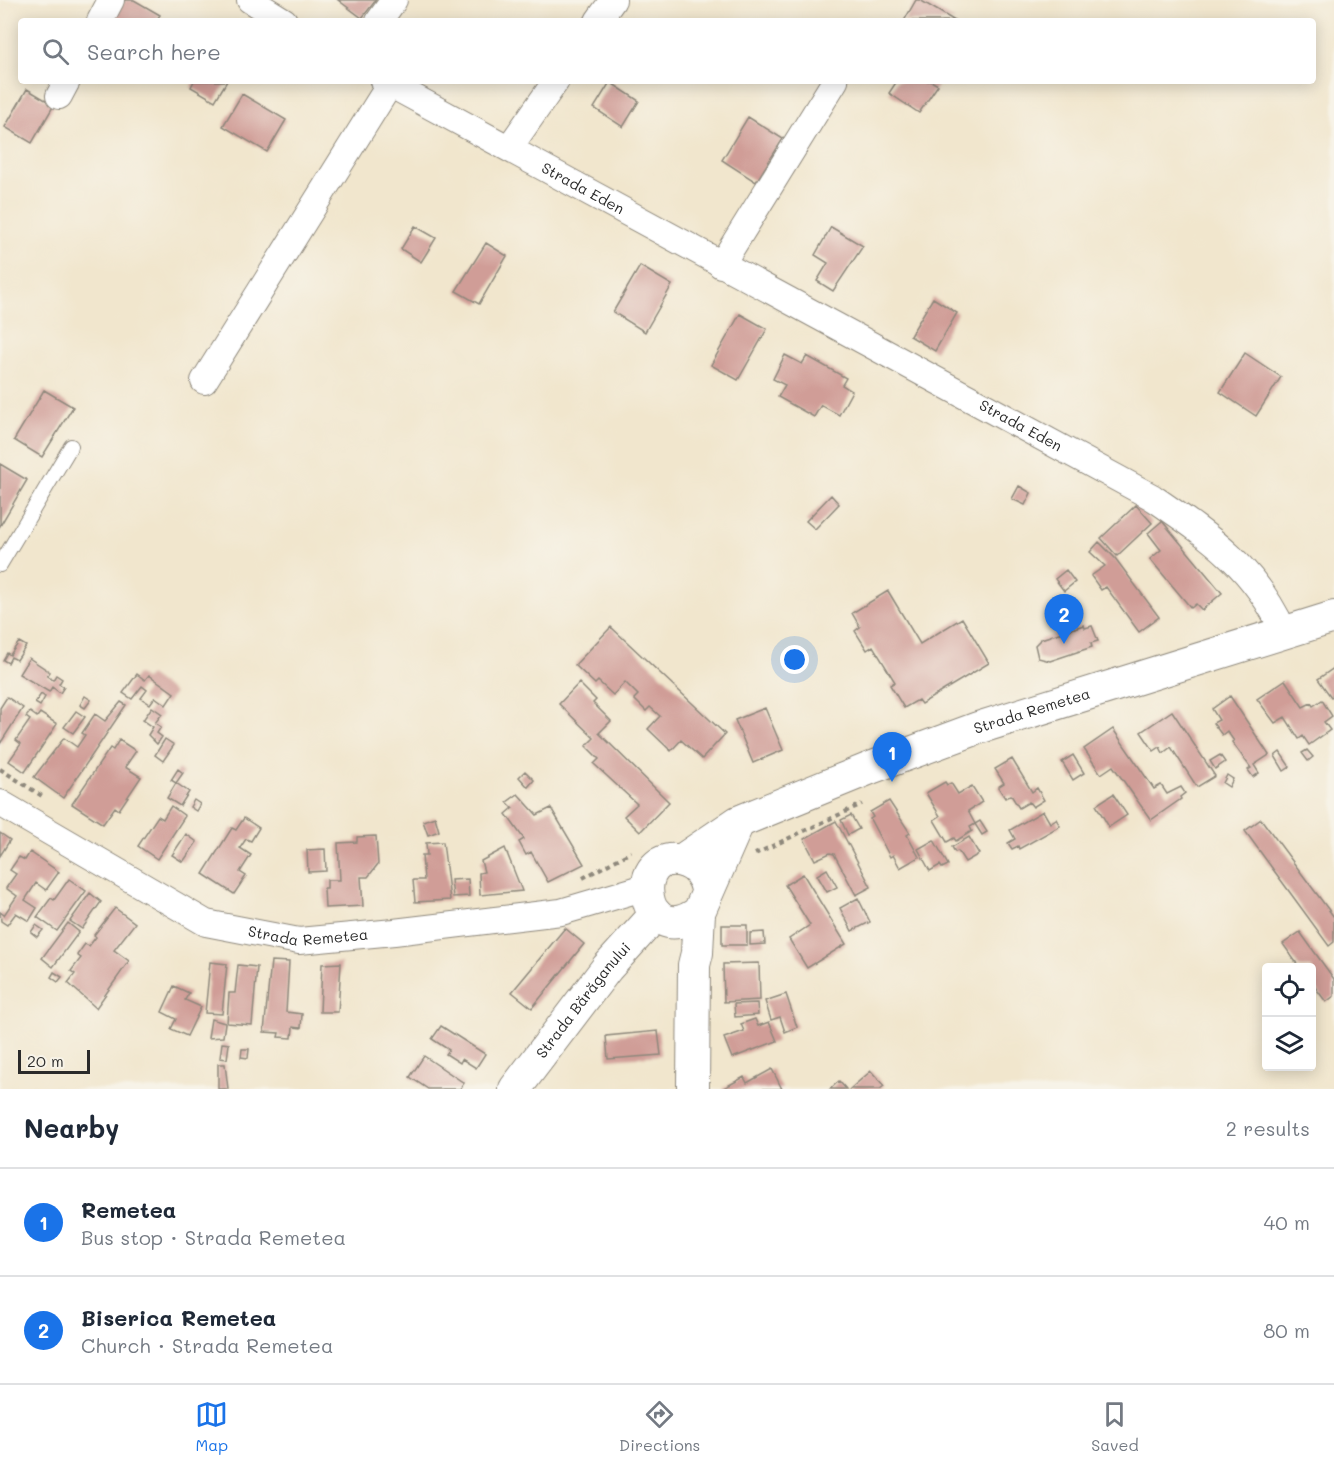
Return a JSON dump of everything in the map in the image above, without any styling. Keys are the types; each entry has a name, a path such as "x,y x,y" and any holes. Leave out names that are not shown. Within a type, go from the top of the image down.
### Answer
{"street":[{"path":"102,18 111,0"},
{"path":"250,0 279,18"},
{"path":"381,18 394,0"},
{"path":"600,18 613,0"},
{"path":"204,381 386,84"},
{"name":"Strada Eden","path":"389,84 1152,497 1211,539 1244,568 1269,600 1284,632"},
{"path":"509,148 554,84"},
{"path":"721,265 832,84"},
{"name":"Strada Remetea","path":"682,860 738,822 873,767 978,728 1334,617"},
{"name":"Strada Remetea","path":"0,803 206,923 299,941 561,912 657,908"},
{"path":"657,908 689,919 703,900 738,822"},
{"path":"693,1089 694,965 703,900 699,870 682,860 662,863 648,878 657,908 694,965"},
{"name":"Strada Bărăganului","path":"515,1089 607,968 657,908"}],"lane":[{"path":"0,566 71,446"}],"path":[{"path":"0,769 49,801"},
{"path":"765,849 872,799"}],"building":[{"path":"125,0 134,0 160,15 158,18 115,18"},
{"path":"338,0 376,0 362,18"},
{"path":"916,0 920,0 950,18 906,18"},
{"path":"192,84 225,84 215,101 191,87"},
{"path":"609,84 613,84 639,101 623,127 594,108"},
{"path":"895,84 938,85 919,113 889,93"},
{"path":"27,89 54,105 32,143 5,127"},
{"path":"242,94 286,120 267,152 223,126"},
{"path":"748,117 783,139 756,182 722,160"},
{"path":"415,226 436,238 421,262 401,249"},
{"path":"831,227 863,246 833,291 817,281 828,263 815,255"},
{"path":"486,243 507,256 479,304 456,291"},
{"path":"640,266 672,285 645,332 613,312"},
{"path":"933,298 957,313 935,351 910,336"},
{"path":"740,314 767,329 738,380 711,365"},
{"path":"1245,353 1281,377 1256,416 1220,392"},
{"path":"785,355 802,364 807,356 846,378 842,385 852,391 839,415 821,405 814,417 778,397 785,385 773,379"},
{"path":"44,390 73,407 42,457 14,440"},
{"path":"0,464 27,480 0,526"},
{"path":"1019,486 1031,493 1025,505 1012,499"},
{"path":"831,495 839,504 815,529 806,521"},
{"path":"1136,505 1152,523 1117,556 1101,538"},
{"path":"1162,521 1222,593 1202,610 1196,604 1191,608 1150,559 1161,550 1148,533"},
{"path":"1099,542 1115,558 1159,617 1139,632 1106,587 1101,590 1091,576 1105,566 1090,552"},
{"path":"1066,570 1075,582 1064,591 1055,579"},
{"path":"888,591 920,644 962,618 989,663 921,704 918,700 904,708 890,685 895,682 873,646 867,650 855,631 860,627 852,613"},
{"path":"1084,625 1085,628 1092,626 1098,641 1091,643 1092,647 1050,661 1038,658 1035,645 1041,639"},
{"path":"611,627 725,734 702,759 681,740 671,751 648,729 660,716 650,707 646,711 634,699 638,695 625,682 613,695 598,681 595,684 575,665"},
{"path":"19,642 26,646 17,660 11,657 8,663 3,660 7,653 10,655"},
{"path":"29,658 50,672 47,676 53,680 56,675 62,679 59,684 64,687 60,693 52,687 49,692 19,674"},
{"path":"1334,668 1334,695 1331,697 1318,679"},
{"path":"137,674 145,680 149,675 174,693 166,705 155,697 150,704 141,698 147,690 142,686 132,699 123,693"},
{"path":"1285,680 1303,707 1311,703 1313,706 1322,700 1332,716 1324,722 1330,730 1309,745 1303,736 1299,739 1285,717 1275,723 1257,699"},
{"path":"579,683 596,700 593,703 611,721 599,733 669,802 640,832 624,816 637,804 594,764 599,759 586,746 594,738 559,704"},
{"path":"41,694 45,697 40,706 35,703"},
{"path":"85,696 91,700 85,708 80,705"},
{"path":"1230,696 1269,755 1254,765 1259,773 1253,777 1248,770 1251,768 1227,731 1222,735 1213,723 1219,720 1212,709"},
{"path":"7,697 23,708 0,744 0,708"},
{"path":"121,702 126,705 63,798 34,777 64,738 77,747 85,735 82,733 95,714 105,721"},
{"path":"152,707 162,714 155,723 161,727 157,733 162,737 157,744 148,735 153,727 143,720"},
{"path":"765,708 783,750 753,763 735,720"},
{"path":"76,711 85,717 73,733 64,727"},
{"path":"1172,711 1215,776 1197,787 1171,747 1163,753 1160,747 1154,751 1141,732"},
{"path":"30,712 37,717 40,713 57,724 25,772 9,761 21,744 16,740 30,720 26,717"},
{"path":"1113,729 1154,789 1161,785 1167,794 1181,787 1185,793 1180,797 1181,799 1151,820 1113,766 1101,774 1084,749"},
{"path":"165,739 174,745 163,761 155,755"},
{"path":"119,740 136,751 125,767 141,777 119,810 115,807 103,824 72,804 110,748 113,750"},
{"path":"1307,750 1313,757 1308,761 1302,753"},
{"path":"1280,752 1290,767 1284,771 1275,756"},
{"path":"1073,755 1084,773 1073,780 1062,762"},
{"path":"1220,755 1225,762 1215,769 1210,761"},
{"path":"1012,759 1032,792 1037,788 1044,800 1033,807 1029,802 1019,808 1011,795 1005,798 998,787 1004,783 995,769"},
{"path":"178,769 183,773 176,783 171,780"},
{"path":"525,771 534,780 528,787 519,777"},
{"path":"1227,775 1233,779 1229,787 1223,783"},
{"path":"945,782 947,785 951,783 958,794 972,786 982,802 968,811 975,824 970,827 972,831 956,841 954,838 947,842 934,820 940,816 926,793"},
{"path":"176,783 189,792 180,806 167,798"},
{"path":"518,794 537,815 551,808 584,864 548,882 531,852 526,855 519,842 524,839 506,814 513,808 507,802"},
{"path":"1113,794 1127,815 1109,827 1096,805"},
{"path":"194,800 200,804 196,811 190,807"},
{"path":"889,801 910,833 907,835 919,857 900,868 893,855 890,857 870,819 873,817 870,812"},
{"path":"171,806 185,816 157,859 138,846 158,816 163,819"},
{"path":"1043,811 1050,823 1056,819 1060,826 1019,849 1018,846 1012,849 1008,843 1015,839 1010,830"},
{"path":"851,815 859,829 848,835 841,820"},
{"path":"435,817 439,831 428,835 423,821"},
{"path":"244,818 259,828 251,841 246,839 240,848 251,855 240,872 246,876 234,894 203,874 232,828 236,830"},
{"path":"1261,819 1334,917 1334,942 1329,946 1245,831"},
{"path":"836,821 871,887 856,895 834,854 830,853 815,860 804,839"},
{"path":"980,821 987,832 982,835 975,824"},
{"path":"0,833 10,840 0,856"},
{"path":"186,834 197,842 183,862 172,855"},
{"path":"376,836 378,864 368,877 361,877 363,906 325,908 324,888 327,888 327,880 340,880 338,843 357,842 357,837"},
{"path":"969,837 979,854 965,862 958,851 955,852 952,847"},
{"path":"934,840 948,865 942,868 940,865 930,871 918,849"},
{"path":"443,842 450,900 415,902 413,880 424,880 422,855 427,855 426,843"},
{"path":"505,848 522,891 480,895 479,873 484,872 481,861"},
{"path":"325,849 326,871 308,872 307,850"},
{"path":"30,852 59,872 46,890 36,883 25,900 37,908 29,921 16,913 7,925 1,921 0,912 4,915 17,896 6,888 16,874 10,870 19,857 25,860"},
{"path":"827,869 837,887 827,892 817,875"},
{"path":"803,874 846,944 807,968 789,939 810,925 785,885"},
{"path":"69,879 86,891 57,931 37,917 51,898 54,900"},
{"path":"468,879 469,896 453,897 451,880"},
{"path":"90,893 101,902 82,929 70,921"},
{"path":"858,898 870,922 852,931 840,908"},
{"path":"115,908 135,923 114,950 129,961 96,1008 68,983 75,974 71,971 81,958 77,955 85,944 89,946 96,937 94,935"},
{"path":"68,923 79,932 53,967 42,958"},
{"path":"36,925 43,930 37,937 31,932"},
{"path":"722,925 747,925 747,945 722,945"},
{"path":"565,928 584,944 532,1008 512,992"},
{"path":"764,932 765,944 750,945 750,933"},
{"path":"1300,932 1334,979 1334,996 1326,1002 1316,988 1316,963 1296,963 1283,944"},
{"path":"271,961 289,962 286,1012 302,1014 301,1028 293,1027 292,1038 278,1037 279,1033 264,1032"},
{"path":"210,962 227,964 222,1014 205,1013"},
{"path":"341,963 338,1012 320,1012 322,964"},
{"path":"759,963 760,1000 724,1002 723,964"},
{"path":"238,965 257,967 252,1025 227,1023 229,993 235,993"},
{"path":"54,972 62,977 58,982 51,977"},
{"path":"174,986 189,993 185,1000 201,1007 187,1036 171,1029 176,1019 162,1012"},
{"path":"786,994 797,1027 785,1032 780,1017 771,1020 765,1001"},
{"path":"757,1003 758,1015 735,1017 734,1004"},
{"path":"211,1019 225,1023 223,1037 208,1038"},
{"path":"755,1019 758,1026 769,1022 777,1041 732,1058 724,1038 744,1031 741,1024"},
{"path":"441,1026 485,1054 476,1068 462,1059 460,1063 446,1054 449,1050 432,1039"},
{"path":"658,1031 661,1055 608,1059 606,1036"},
{"path":"222,1043 229,1044 227,1059 220,1058"},
{"path":"242,1049 249,1049 248,1058 241,1057"},
{"path":"424,1056 464,1083 460,1089 428,1089 410,1077"},
{"path":"218,1064 225,1064 228,1089 218,1089"},
{"path":"772,1069 782,1089 722,1089 744,1077 747,1083"},
{"path":"871,1071 884,1086 880,1089 850,1089"},
{"path":"839,1081 846,1089 830,1089"}],"place":[{"name":"Biserica Remetea","path":"1064,644"},
{"name":"Remetea","path":"892,782"}]}
